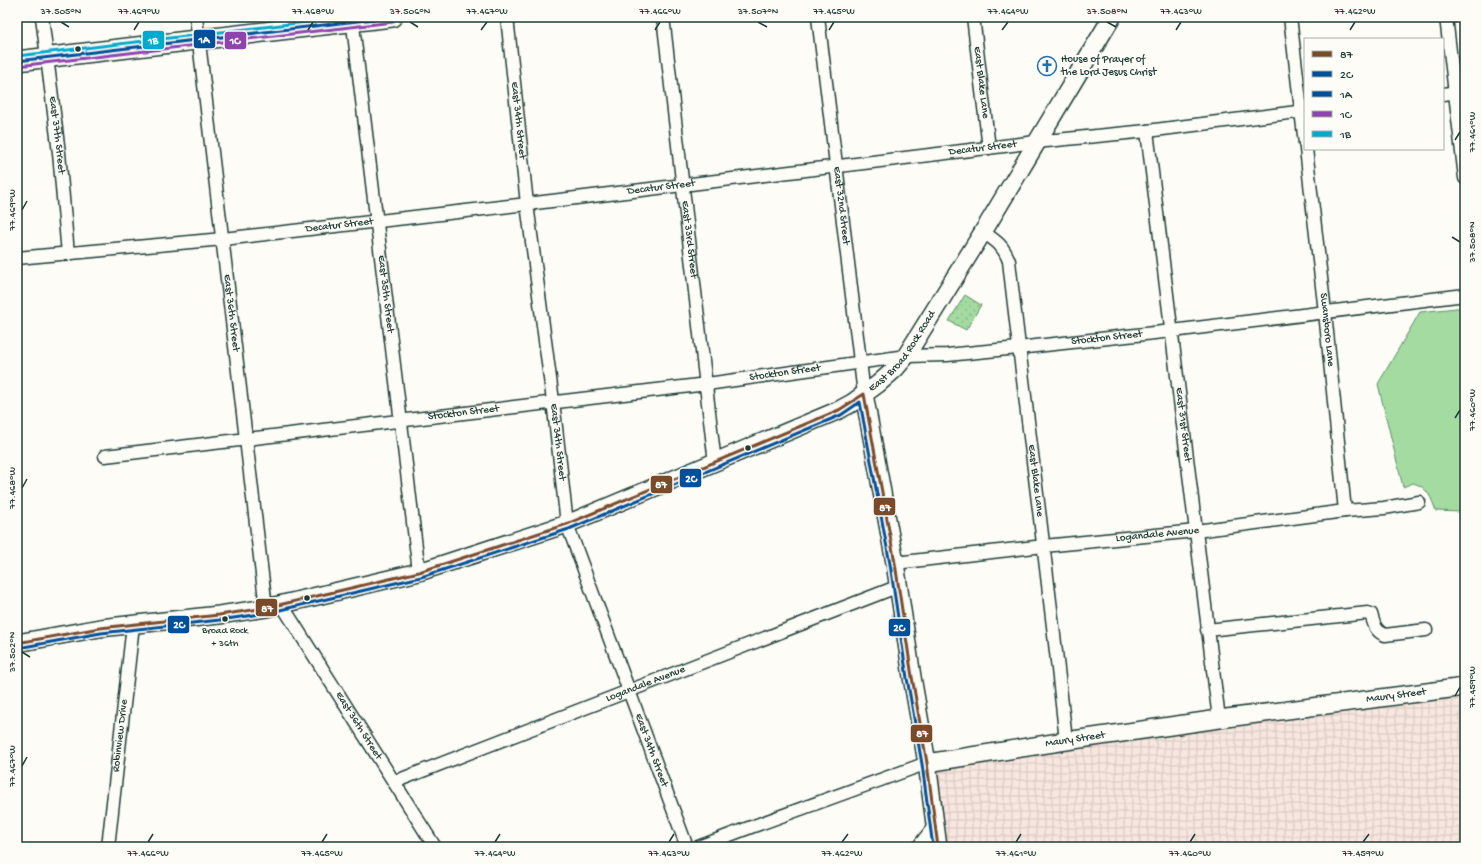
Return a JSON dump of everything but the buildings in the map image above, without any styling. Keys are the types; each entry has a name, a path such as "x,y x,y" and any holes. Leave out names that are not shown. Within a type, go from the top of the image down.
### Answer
{"main road":[{"path":"17,62 199,40 352,19 392,17"},
{"name":"East Broad Rock Road","path":"17,643 93,629 274,607 419,572 567,524 716,463 839,410 888,376 906,356 983,232 1112,17"},
{"path":"864,394 899,586 912,677 928,764 938,847"},
{"name":"Maury Street","path":"928,764 1066,741 1219,719 1465,687"}],"street":[{"name":"East 37th Street","path":"42,17 59,153 68,254"},
{"name":"East 36th Street","path":"196,17 247,439 274,607 394,782 435,847"},
{"name":"East 34th Street","path":"507,17 527,204 553,401 567,524 687,847"},
{"name":"East 33rd Street","path":"663,17 716,463"},
{"name":"East 32nd Street","path":"818,17 864,394"},
{"name":"East Blake Lane","path":"973,17 989,148"},
{"path":"1290,17 1304,128"},
{"path":"1446,17 1465,178"},
{"name":"East 35th Street","path":"352,19 419,572"},
{"name":"Decatur Street","path":"17,258 223,239 527,204 1036,142 1147,132 1303,111"},
{"name":"East 31st Street","path":"1147,132 1219,719"},
{"name":"Swansboro Lane","path":"1306,150 1325,312 1345,511"},
{"name":"East Blake Lane","path":"983,232 1001,245 1006,252 1009,261 1018,348 1044,546 1066,741"},
{"name":"Stockton Street","path":"105,456 400,421 553,401 706,384 906,356 947,355 1018,348 1172,331 1465,295"},
{"name":"Logandale Avenue","path":"895,563 1196,531 1345,511 1384,508 1419,502"},
{"name":"Logandale Avenue","path":"394,782 899,586"},
{"path":"1208,630 1368,613 1371,614 1375,627 1379,633 1385,635 1426,630"},
{"name":"Robinview Drive","path":"108,847 133,625"},
{"name":"Maury Street","path":"698,847 928,764"},
{"path":"918,847 936,824"}],"shaded area":[{"path":"1465,691 1465,847 938,847 925,764"}],"green space":[{"path":"965,295 981,305 966,330 949,321"},
{"path":"1465,307 1465,514 1461,512 1436,511 1426,490 1422,487 1413,483 1403,487 1378,384 1420,312"}],"transit line":[{"name":"1B","path":"17,56 349,17"},
{"name":"1A","path":"17,61 392,17"},
{"name":"1C","path":"18,66 393,22"},
{"name":"87","path":"864,394 895,563 912,677 927,763 938,847"},
{"name":"87","path":"17,643 100,628 219,615 266,608 419,572 567,524 839,410 864,394"},
{"name":"2C","path":"18,648 101,633 220,620 267,613 421,577 569,529 841,415 860,402 890,564 907,678 922,764 933,847"}],"place":[{"name":"House of Prayer of the Lord Jesus Christ","path":"1047,66"},
{"name":"Broad Rock + 36th","path":"225,619"}]}
